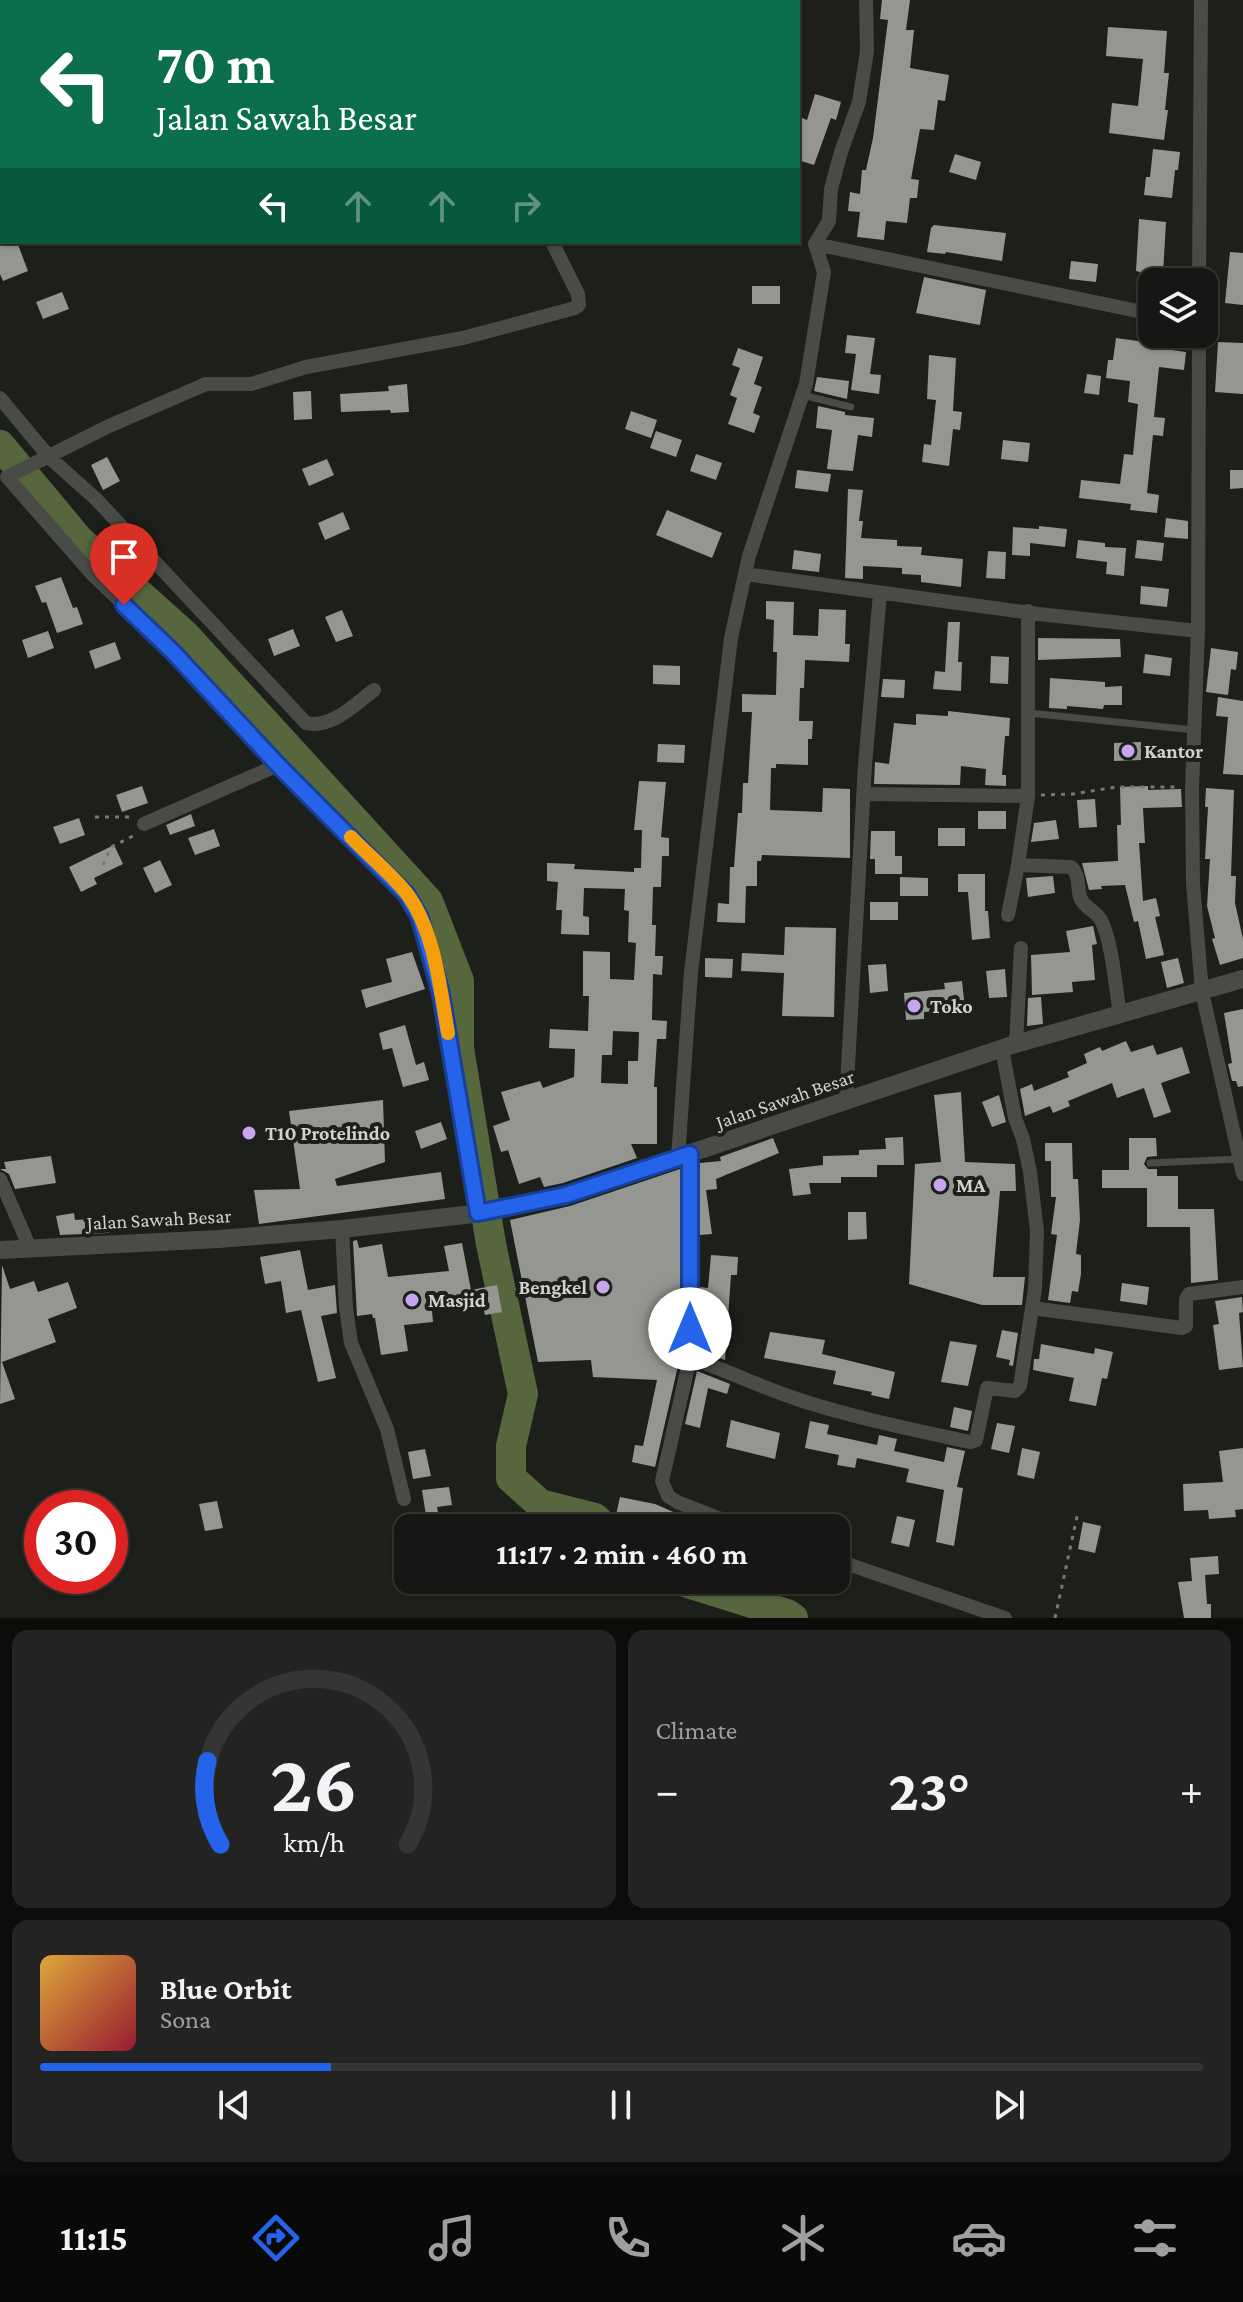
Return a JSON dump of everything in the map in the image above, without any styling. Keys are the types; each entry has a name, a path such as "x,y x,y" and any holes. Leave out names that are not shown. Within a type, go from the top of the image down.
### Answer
{"main road":[{"name":"Jalan Sawah Besar","path":"0,1250 219,1239 342,1229 517,1206 566,1195 1009,1047 1243,979"}],"street":[{"path":"708,1514 668,1496 662,1481 690,1358 684,1156 688,1004 731,638 745,574 802,395 824,272 815,244 829,221 831,189 859,102 867,51 866,0"},
{"path":"1199,268 1201,0"},
{"path":"480,1213 441,994 420,918 407,895 278,765 173,652 92,574 8,473 44,460 109,426 206,384 262,382 306,367 463,338 575,308 579,305 578,294 553,244"},
{"path":"815,244 1138,311"},
{"path":"1199,348 1193,883 1202,992 1241,1166"},
{"path":"0,398 44,460 96,499 306,723 316,726 328,723 374,690"},
{"path":"745,574 1198,631"},
{"path":"846,1102 865,765 880,593"},
{"path":"1008,915 1032,796 1028,611"},
{"path":"144,824 278,765"},
{"path":"865,794 1032,796"},
{"path":"1018,865 1071,867 1076,872 1080,896 1085,906 1100,918 1106,936 1120,1015"},
{"path":"690,1358 732,1372 762,1387 837,1411 973,1441 978,1437 987,1388 1015,1391 1020,1386 1035,1289 1037,1231 1009,1047 1021,948"},
{"path":"0,1179 30,1248"},
{"path":"342,1229 351,1343 387,1429 404,1499"},
{"path":"1032,1308 1182,1328 1186,1326 1186,1299 1189,1294 1243,1287"},
{"path":"850,1565 1005,1618"}],"lane":[{"path":"802,395 851,407"},
{"path":"1029,713 1194,730"},
{"path":"1150,1163 1241,1166"}],"path":[{"path":"1032,796 1116,787 1192,788"},
{"path":"95,817 135,817 144,824 138,834 111,847 103,865"},
{"path":"1055,1618 1078,1512"}],"building":[{"path":"882,0 910,0 906,30 914,30 910,68 949,75 945,101 938,100 934,130 920,129 911,179 919,180 917,198 910,198 907,223 886,221 884,240 857,237 860,212 848,211 850,192 860,194 862,170 866,170 873,138 888,20 880,19"},
{"path":"1108,27 1167,31 1164,73 1169,73 1165,110 1168,110 1164,140 1109,133 1112,103 1138,106 1143,59 1106,56"},
{"path":"815,94 841,102 836,120 831,118 814,165 800,161 800,125 802,118 807,120"},
{"path":"1153,149 1180,152 1172,198 1144,195 1146,177 1150,177"},
{"path":"955,154 981,162 976,180 949,172"},
{"path":"1139,219 1166,222 1163,268 1138,268 1136,271"},
{"path":"934,225 1006,233 1002,261 927,252"},
{"path":"0,244 18,244 28,271 3,281 0,274"},
{"path":"1230,252 1243,253 1243,305 1225,303"},
{"path":"1071,261 1098,264 1096,282 1069,279"},
{"path":"924,277 986,290 980,325 916,313"},
{"path":"752,286 780,286 780,304 752,304"},
{"path":"62,292 69,309 43,319 36,302"},
{"path":"847,335 875,338 870,374 881,375 879,394 851,390 856,354 845,353"},
{"path":"1116,338 1138,341 1138,348 1171,348 1186,352 1184,370 1159,367 1154,417 1165,418 1163,436 1153,435 1147,493 1159,495 1157,513 1130,510 1131,504 1079,498 1081,480 1120,484 1124,454 1133,455 1138,404 1128,402 1130,381 1106,378 1108,360 1113,360"},
{"path":"1218,342 1243,343 1243,394 1215,392"},
{"path":"738,348 763,357 754,384 762,387 753,413 760,416 754,433 728,424 737,398 730,395 740,368 732,365"},
{"path":"929,355 956,358 953,411 962,412 960,430 953,429 949,466 922,462 924,444 931,445 936,400 927,399"},
{"path":"1087,374 1101,376 1099,395 1084,393"},
{"path":"817,377 849,381 847,399 814,391"},
{"path":"407,384 409,412 341,412 340,394 389,391 388,386"},
{"path":"311,391 312,419 294,420 293,392"},
{"path":"818,406 845,412 845,415 874,418 872,437 858,435 853,471 827,469 832,430 816,428"},
{"path":"631,411 657,420 651,438 625,429"},
{"path":"656,431 682,440 676,457 650,448"},
{"path":"1003,440 1030,443 1028,462 1001,459"},
{"path":"696,454 722,463 716,480 690,471"},
{"path":"107,457 120,481 103,490 91,465"},
{"path":"327,459 334,475 309,486 302,469"},
{"path":"797,470 831,474 828,492 795,488"},
{"path":"1230,470 1243,470 1243,488 1230,489"},
{"path":"848,489 863,490 859,521 863,521 861,538 897,540 897,546 922,547 921,555 963,559 961,587 921,582 921,575 902,574 902,568 863,566 863,579 845,578"},
{"path":"667,510 722,533 712,558 656,535"},
{"path":"343,512 350,529 325,540 318,523"},
{"path":"1166,518 1188,521 1188,539 1164,537"},
{"path":"1039,526 1067,529 1065,547 1030,543 1030,556 1012,555 1013,527 1039,529"},
{"path":"1078,540 1105,543 1105,547 1126,548 1124,576 1106,574 1107,562 1076,558"},
{"path":"1137,540 1164,543 1162,561 1135,558"},
{"path":"794,550 821,554 819,572 792,569"},
{"path":"988,551 1006,552 1005,579 986,578"},
{"path":"61,577 83,624 57,633 46,602 42,603 35,586"},
{"path":"1141,586 1169,589 1167,607 1140,604"},
{"path":"766,601 794,602 793,635 818,636 819,609 846,610 845,644 850,644 849,662 805,660 799,721 813,721 812,739 808,739 808,765 776,764 776,768 771,768 770,810 822,812 823,788 850,789 850,858 762,855 761,861 757,861 757,886 746,886 745,923 717,922 718,903 729,904 730,867 734,867 738,813 742,813 743,783 748,783 752,712 742,712 742,694 776,695 774,620 766,619"},
{"path":"342,610 353,636 336,642 325,617"},
{"path":"948,622 960,622 958,662 962,662 961,691 933,689 935,671 945,672"},
{"path":"293,629 300,646 274,656 268,639"},
{"path":"48,631 54,648 28,658 22,640"},
{"path":"1038,638 1120,639 1121,657 1038,660"},
{"path":"115,642 121,659 95,669 89,651"},
{"path":"1211,648 1238,652 1236,670 1231,669 1228,695 1206,692"},
{"path":"1145,654 1172,658 1170,676 1143,673"},
{"path":"991,656 1009,657 1008,684 990,683"},
{"path":"653,665 680,666 680,685 653,684"},
{"path":"1050,678 1105,682 1105,687 1122,686 1122,705 1104,705 1103,709 1049,708"},
{"path":"883,679 905,680 904,698 881,697"},
{"path":"1218,697 1243,701 1243,775 1223,774 1228,717 1216,716"},
{"path":"948,711 1010,718 1009,736 1005,736 1002,775 1006,775 1006,786 985,785 986,769 961,766 960,785 874,784 875,762 889,764 894,723 916,725 916,714 948,716"},
{"name":"Kantor","path":"1141,742 1141,760 1114,761 1114,743"},
{"path":"658,744 685,745 684,763 657,762"},
{"path":"639,781 666,782 661,837 669,838 669,856 662,856 661,887 653,887 652,925 656,925 655,956 663,956 662,975 653,974 652,1020 667,1021 666,1039 657,1039 654,1087 657,1087 657,1144 631,1144 637,1158 563,1183 544,1187 540,1177 519,1184 508,1150 501,1152 493,1126 510,1120 501,1092 540,1081 543,1088 574,1077 575,1049 549,1048 550,1029 588,1031 589,996 583,996 583,951 610,952 610,979 634,980 636,943 628,942 629,911 624,910 625,889 584,888 583,916 589,917 589,935 561,934 562,910 556,910 558,882 547,881 547,863 575,864 574,869 634,872 634,868 641,868 642,830 634,830","holes":["613,1031 639,1032 638,1061 628,1061 628,1084 601,1083 602,1055 612,1055"]},
{"path":"142,786 148,803 122,812 116,795"},
{"path":"1148,786 1148,790 1181,789 1182,807 1143,808 1145,843 1139,843 1143,901 1156,898 1160,916 1155,917 1164,955 1146,959 1138,921 1134,922 1125,885 1089,890 1082,863 1118,861 1120,787"},
{"path":"1206,788 1234,790 1231,876 1236,876 1235,903 1243,939 1243,958 1220,965 1207,906 1210,859 1205,859"},
{"path":"1095,799 1097,827 1079,828 1077,800"},
{"path":"978,811 1006,811 1006,829 978,829"},
{"path":"191,814 195,826 170,835 166,825"},
{"path":"79,818 85,835 60,844 53,827"},
{"path":"1056,820 1059,839 1031,842 1034,823"},
{"path":"938,828 965,828 965,846 938,846"},
{"path":"214,829 220,846 195,855 188,838"},
{"path":"871,831 895,831 895,856 902,856 902,874 875,874 875,859 870,859"},
{"path":"114,845 123,864 94,878 97,884 81,892 69,867"},
{"path":"160,860 172,885 155,893 143,868"},
{"path":"958,874 985,874 985,911 988,911 990,938 972,940 968,892 958,892"},
{"path":"1053,876 1055,893 1028,897 1026,878"},
{"path":"900,877 928,878 928,896 900,896"},
{"path":"870,902 898,902 898,920 870,920"},
{"path":"1093,926 1097,944 1092,945 1095,980 1072,982 1073,992 1032,995 1031,955 1070,952 1066,931"},
{"path":"785,927 836,928 834,1017 782,1016 784,973 741,971 742,953 784,955"},
{"path":"412,952 425,989 366,1008 361,990 392,982 386,959"},
{"path":"705,958 733,959 732,978 705,977"},
{"path":"1178,958 1184,983 1167,988 1161,962"},
{"path":"886,964 888,991 870,993 868,965"},
{"path":"1005,969 1007,997 989,998 986,971"},
{"path":"962,981 965,1009 924,1012 924,1019 906,1020 904,993 945,989 944,983"},
{"path":"1041,997 1043,1024 1027,1026 1028,998"},
{"path":"1243,1009 1243,1086 1238,1087 1236,1081 1232,1081 1228,1064 1232,1063 1224,1013"},
{"path":"405,1025 416,1065 424,1062 429,1080 403,1087 392,1048 383,1050 379,1033"},
{"path":"1126,1041 1131,1052 1153,1045 1157,1055 1182,1047 1190,1073 1161,1083 1171,1112 1154,1118 1144,1088 1117,1098 1112,1083 1068,1101 1070,1106 1053,1113 1050,1106 1025,1116 1020,1089 1032,1084 1034,1091 1069,1077 1067,1072 1087,1063 1084,1054 1100,1047 1102,1051"},
{"name":"MA","path":"961,1092 965,1162 1015,1164 1016,1191 1000,1191 993,1277 1025,1277 1022,1305 982,1305 909,1284 915,1164 941,1162 934,1095"},
{"path":"999,1095 1006,1122 992,1127 982,1102"},
{"path":"383,1100 385,1162 335,1179 337,1186 441,1172 445,1199 259,1224 254,1190 300,1189 289,1111"},
{"path":"441,1122 447,1139 421,1149 415,1131"},
{"path":"903,1137 904,1165 877,1165 877,1177 841,1177 841,1183 809,1183 811,1194 793,1196 789,1169 823,1165 823,1156 859,1155 859,1150 886,1149 885,1138"},
{"path":"773,1138 779,1153 716,1179 717,1189 706,1190 712,1234 700,1235 700,1163 721,1161 720,1157"},
{"path":"1129,1138 1156,1138 1157,1156 1147,1157 1144,1164 1148,1169 1157,1169 1157,1176 1178,1176 1178,1209 1214,1209 1218,1280 1191,1283 1190,1227 1147,1227 1147,1188 1102,1188 1102,1170 1129,1170"},
{"path":"1045,1143 1072,1143 1073,1179 1078,1179 1080,1220 1076,1254 1081,1255 1081,1274 1078,1292 1072,1291 1070,1303 1048,1300 1057,1235 1051,1234 1056,1197 1051,1197 1051,1161 1045,1161"},
{"path":"51,1156 56,1183 15,1189 9,1174 0,1169 6,1169 4,1162"},
{"name":"Bengkel","path":"680,1169 680,1357 655,1467 632,1462 635,1445 643,1446 657,1380 593,1377 591,1360 538,1362 510,1220 570,1206"},
{"path":"848,1212 866,1212 867,1239 848,1240"},
{"path":"74,1213 75,1220 107,1218 109,1233 60,1235 56,1216"},
{"path":"357,1240 359,1248 382,1244 388,1277 449,1271 444,1246 462,1243 471,1290 497,1285 502,1312 485,1315 482,1302 432,1311 433,1322 404,1325 408,1351 381,1355 375,1318 372,1314 357,1316 353,1241"},
{"path":"300,1250 308,1290 335,1285 337,1313 321,1316 336,1378 318,1382 301,1310 286,1313 281,1281 265,1284 260,1257"},
{"path":"711,1255 738,1257 737,1275 731,1275 725,1360 700,1351 700,1287 708,1288"},
{"path":"2,1265 10,1289 34,1281 38,1292 68,1282 77,1308 48,1319 56,1342 2,1362 15,1399 0,1404"},
{"path":"1122,1283 1149,1287 1147,1305 1120,1301"},
{"path":"1242,1297 1243,1312 1239,1313 1243,1367 1219,1370 1213,1325 1219,1324 1215,1301"},
{"path":"1002,1330 1018,1333 1013,1366 1009,1365 1010,1360 996,1357"},
{"path":"770,1332 825,1340 822,1354 895,1372 889,1399 833,1384 836,1371 764,1358"},
{"path":"950,1341 977,1345 968,1386 941,1382"},
{"path":"1041,1344 1094,1354 1095,1348 1113,1352 1107,1379 1102,1378 1096,1406 1069,1401 1074,1378 1033,1370 1034,1359 1039,1359"},
{"path":"697,1371 730,1384 727,1394 708,1388 700,1428 685,1424"},
{"path":"954,1407 972,1411 968,1431 950,1427"},
{"path":"731,1420 780,1433 775,1459 726,1447"},
{"path":"810,1421 829,1425 827,1434 877,1445 879,1435 897,1439 894,1451 944,1462 947,1447 965,1451 957,1487 963,1488 954,1546 936,1542 944,1490 906,1482 909,1469 857,1458 855,1468 837,1465 839,1455 805,1448"},
{"path":"997,1423 1015,1426 1009,1453 991,1449"},
{"path":"1022,1448 1040,1452 1034,1479 1017,1475"},
{"path":"1243,1448 1243,1509 1235,1510 1236,1517 1209,1519 1208,1510 1184,1511 1183,1484 1223,1482 1219,1451"},
{"path":"425,1449 431,1476 413,1479 408,1452"},
{"path":"449,1487 452,1505 437,1507 438,1514 426,1514 422,1490"},
{"path":"620,1497 655,1504 678,1514 616,1514"},
{"path":"217,1501 223,1528 205,1531 199,1504"},
{"path":"897,1516 915,1520 909,1547 891,1543"},
{"path":"1083,1522 1101,1526 1095,1553 1078,1549"},
{"path":"1218,1556 1219,1574 1205,1575 1211,1618 1184,1618 1178,1582 1192,1581 1190,1558"}],"waterway":[{"path":"0,445 79,540 186,636 428,901 459,981 459,1048 491,1244 523,1394 511,1446 511,1478 540,1504 579,1514"},
{"path":"723,1594 793,1618"}],"slow traffic":[{"path":"351,837 407,895 420,918 431,950 448,1033"}],"place":[{"name":"Kantor","path":"1128,751"},
{"name":"Toko","path":"914,1006"},
{"name":"T10 Protelindo","path":"249,1133"},
{"name":"MA","path":"940,1185"},
{"name":"Bengkel","path":"603,1287"},
{"name":"Masjid","path":"412,1300"}],"route":[{"path":"124,605 407,895 420,918 431,950 441,994 478,1213 566,1195 690,1154 690,1329"}]}
